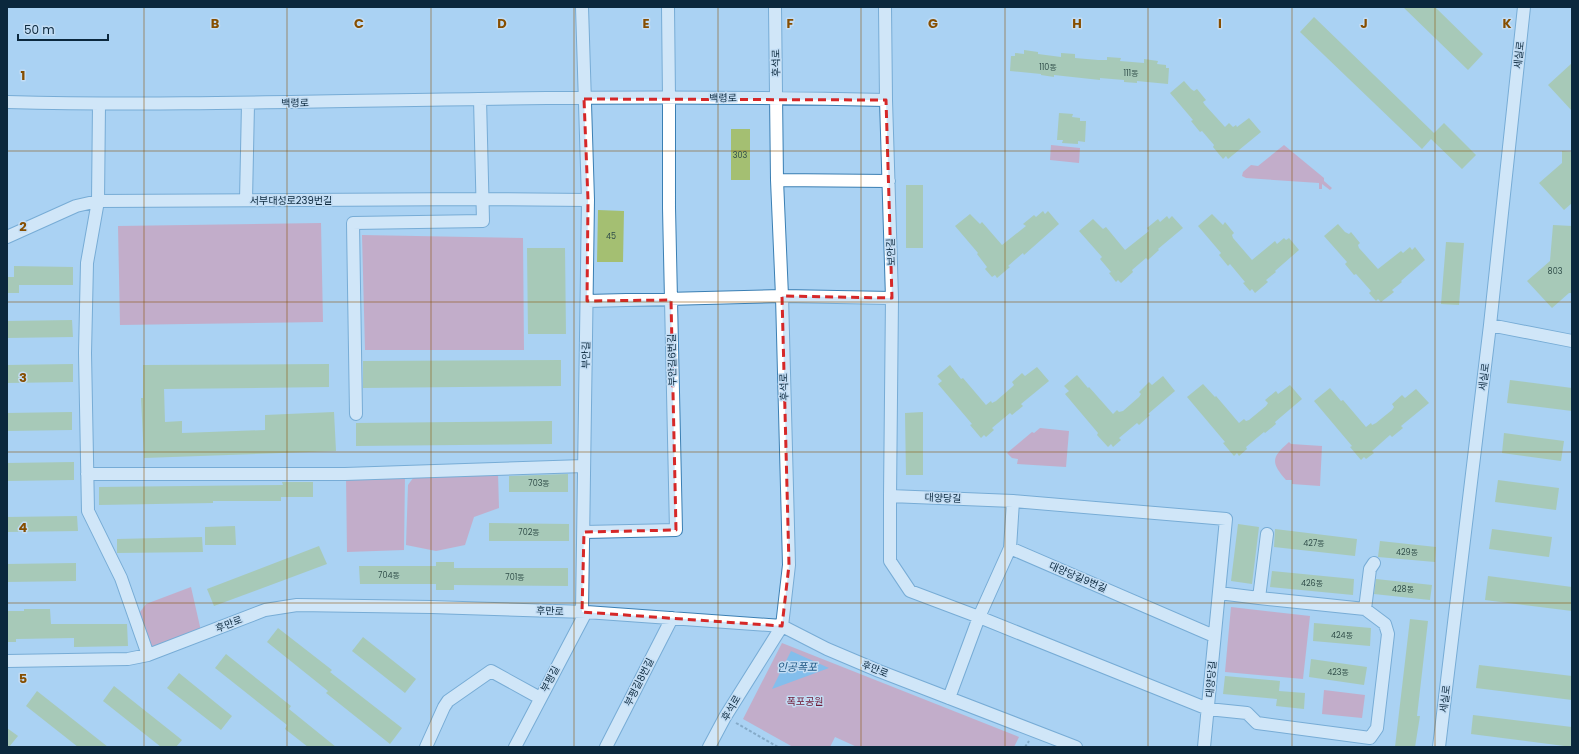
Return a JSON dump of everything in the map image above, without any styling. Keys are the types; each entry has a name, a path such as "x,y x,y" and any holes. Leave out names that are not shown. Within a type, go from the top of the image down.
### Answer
{"street":[{"path":"582,7 584,99"},
{"path":"668,7 669,98"},
{"name":"후석로","path":"709,747 725,717 782,626 789,565 782,296 777,180 775,7"},
{"name":"보안길","path":"885,7 886,100 892,298 890,496"},
{"name":"세실로","path":"1439,747 1490,325 1524,7"},
{"name":"백령로","path":"7,102 99,104 248,104 480,99 776,97 886,100"},
{"name":"부안길6번길","path":"584,532 676,530 669,208 669,98"},
{"path":"356,414 353,223 483,221 480,99"},
{"name":"부안길","path":"584,99 588,200 584,466 584,612"},
{"path":"99,104 98,202 87,263 85,353 88,511 121,578 148,655"},
{"path":"246,200 248,104"},
{"path":"777,180 888,181"},
{"name":"서부대성로239번길","path":"7,237 76,206 98,202 483,199 588,200"},
{"path":"587,302 782,296 892,298"},
{"path":"1490,325 1572,341"},
{"path":"87,474 345,474 584,466"},
{"name":"대양당길","path":"1204,747 1208,709 1214,636 1226,519 1013,501 890,496 890,561 910,592 979,617 1208,709"},
{"path":"949,698 979,617 1010,548 1013,501"},
{"path":"1259,598 1267,534"},
{"name":"대양당길9번길","path":"1010,548 1214,636"},
{"path":"1364,609 1370,569 1374,563"},
{"path":"1208,709 1247,713 1257,723 1370,738 1377,728 1388,634 1385,624 1364,609 1219,593"},
{"name":"후만로","path":"7,662 128,659 148,655 266,610 297,605 431,607 584,612 782,626 827,649 1076,747"},
{"name":"부평길","path":"515,747 584,612"},
{"name":"부평길8번길","path":"606,747 672,618"},
{"path":"426,747 448,701 491,671 540,698"}],"path":[{"path":"725,717 778,747"}],"highlighted area":[{"path":"584,99 886,100 892,298 782,296 789,565 782,626 582,612 584,532 676,530 671,300 587,301 588,200"}],"green space":[{"path":"1051,145 1080,148 1079,163 1050,160"},
{"path":"1284,145 1324,178 1324,181 1332,188 1330,190 1322,184 1322,189 1319,189 1319,183 1246,178 1242,176 1243,172 1251,165 1258,166"},
{"path":"321,223 323,322 120,325 118,226"},
{"path":"362,235 523,238 524,350 365,350"},
{"path":"1040,428 1069,431 1066,467 1017,464 1018,459 1012,458 1007,453 1032,432 1034,433"},
{"path":"1289,442 1291,444 1322,446 1320,486 1292,484 1292,480 1286,480 1277,469 1275,464 1276,456"},
{"path":"498,473 499,508 474,517 465,545 436,551 406,545 408,485 416,474"},
{"path":"405,475 404,550 347,552 346,476"},
{"path":"191,587 201,631 152,648 137,616 146,604"},
{"path":"1231,607 1310,616 1303,679 1225,672"},
{"name":"폭포공원","path":"782,643 1019,737 1014,747 857,747 835,737 830,747 793,747 743,719"},
{"path":"1324,690 1365,695 1362,718 1322,714"}],"water":[{"name":"인공폭포","path":"791,651 829,668 772,689"}],"building":[{"path":"1403,7 1435,7 1483,54 1468,70"},
{"path":"1314,17 1434,133 1444,123 1476,155 1462,169 1431,139 1422,149 1300,32"},
{"path":"1024,50 1038,52 1038,54 1061,57 1061,53 1075,54 1075,58 1098,60 1107,60 1107,57 1121,58 1120,61 1144,63 1144,59 1158,61 1157,64 1166,65 1166,68 1169,68 1168,84 1137,81 1137,83 1124,82 1124,80 1100,78 1100,80 1054,75 1054,77 1041,74 1010,71 1011,56 1015,56 1015,53 1024,54"},
{"path":"1572,63 1572,111 1548,85"},
{"path":"1184,81 1194,91 1197,89 1206,100 1203,102 1205,105 1225,127 1229,123 1233,127 1236,125 1237,127 1249,118 1261,132 1228,159 1226,156 1223,159 1213,147 1214,145 1202,131 1200,132 1191,121 1193,120 1170,93"},
{"path":"1059,113 1073,114 1072,117 1080,118 1080,121 1086,121 1085,142 1078,141 1078,144 1062,143 1063,140 1057,140"},
{"path":"731,129 750,129 750,180 731,180"},
{"path":"1562,151 1572,152 1572,203 1564,210 1539,183 1562,163"},
{"path":"906,185 923,185 923,248 906,248"},
{"path":"598,210 624,211 623,262 597,262"},
{"path":"1043,211 1045,214 1048,211 1059,224 1024,255 1023,253 1008,266 1010,267 997,278 995,275 992,277 985,269 987,267 977,254 978,253 955,226 970,214 980,224 982,222 1002,245 1026,226 1023,224 1034,215 1036,217"},
{"path":"1212,214 1223,225 1225,222 1234,233 1232,235 1233,238 1252,260 1275,241 1277,244 1284,238 1286,240 1289,238 1299,250 1275,271 1276,272 1266,280 1268,282 1255,293 1252,289 1250,291 1243,283 1245,282 1230,264 1228,266 1219,255 1221,253 1198,226"},
{"path":"1167,216 1169,219 1172,216 1183,228 1158,249 1159,250 1148,260 1146,258 1132,270 1133,272 1121,283 1118,280 1116,282 1109,273 1111,272 1100,259 1102,257 1079,231 1093,219 1103,229 1106,227 1125,250 1149,231 1147,228 1158,219 1160,222"},
{"path":"1338,224 1345,232 1349,234 1351,232 1360,243 1358,245 1359,248 1378,269 1401,251 1403,253 1410,247 1412,250 1415,247 1425,260 1392,290 1394,292 1381,302 1378,299 1376,301 1369,293 1371,291 1356,274 1354,275 1345,264 1347,262 1324,236"},
{"path":"1553,225 1572,226 1572,293 1569,293 1552,308 1527,281 1550,261"},
{"path":"1446,242 1464,243 1459,305 1441,304"},
{"path":"527,248 565,248 566,334 528,334"},
{"path":"14,266 73,267 73,285 19,285 19,293 7,293 7,277 14,277"},
{"path":"72,320 73,337 7,338 7,321"},
{"path":"561,360 561,386 363,388 363,361"},
{"path":"73,364 73,382 7,383 7,365"},
{"path":"329,364 329,387 164,389 165,422 182,421 182,433 265,430 265,415 334,412 336,451 144,458 141,398 143,398 143,365"},
{"path":"950,365 986,405 991,401 992,403 996,401 1012,387 1014,385 1012,382 1022,373 1025,376 1037,367 1049,381 1021,404 1023,406 1012,415 1010,413 992,428 994,430 986,437 984,435 981,438 970,425 972,424 938,384 942,381 937,376"},
{"path":"1077,375 1113,414 1117,410 1119,412 1123,411 1139,397 1141,394 1139,392 1149,382 1152,385 1163,376 1175,391 1148,414 1150,415 1139,425 1137,423 1119,438 1121,440 1113,447 1111,444 1108,447 1065,394 1069,391 1064,386"},
{"path":"1510,380 1572,388 1572,411 1507,403"},
{"path":"1203,384 1215,397 1216,396 1239,423 1244,419 1246,421 1249,420 1266,406 1268,403 1265,400 1276,391 1278,394 1290,385 1302,399 1275,422 1276,424 1246,447 1247,449 1239,456 1237,453 1234,456 1223,443 1225,442 1187,397"},
{"path":"1330,388 1341,401 1343,400 1366,427 1371,423 1372,425 1376,423 1392,410 1394,407 1392,404 1402,395 1405,398 1416,389 1429,403 1401,426 1403,428 1392,437 1390,435 1372,451 1374,453 1366,459 1364,457 1361,460 1350,447 1352,446 1314,401"},
{"path":"72,412 72,430 7,431 7,413"},
{"path":"923,412 923,475 906,475 905,413"},
{"path":"552,421 552,444 356,446 356,423"},
{"path":"1504,433 1564,441 1561,461 1502,453"},
{"path":"74,462 74,480 7,481 7,463"},
{"path":"568,474 568,492 509,492 509,476"},
{"path":"1498,480 1559,488 1556,510 1495,502"},
{"path":"282,482 313,482 313,497 281,497 281,501 213,501 213,503 99,505 99,487 283,485"},
{"path":"77,516 78,531 7,532 7,517"},
{"path":"489,523 569,524 569,541 489,541"},
{"path":"1238,524 1259,527 1252,584 1231,581"},
{"path":"235,526 236,545 205,545 205,527"},
{"path":"1275,529 1357,539 1355,556 1274,547"},
{"path":"1492,529 1552,537 1549,557 1489,549"},
{"path":"202,537 203,552 117,553 117,539"},
{"path":"1380,541 1436,547 1435,562 1378,557"},
{"path":"319,546 327,564 214,606 207,589"},
{"path":"436,562 454,562 454,568 568,568 568,586 454,585 454,590 436,590 436,584 360,584 359,566 436,566"},
{"path":"76,563 76,581 7,582 7,564"},
{"path":"1272,571 1354,579 1353,595 1270,587"},
{"path":"1488,576 1572,587 1572,611 1485,600"},
{"path":"1376,579 1432,585 1430,600 1374,594"},
{"path":"24,609 50,609 51,624 127,624 128,646 74,647 74,638 16,639 16,642 7,642 7,611 24,611"},
{"path":"1410,619 1428,621 1417,716 1420,716 1415,747 1395,747"},
{"path":"1314,623 1371,628 1370,646 1313,641"},
{"path":"278,628 332,670 330,672 402,728 390,744 326,693 328,691 267,642"},
{"path":"363,637 416,679 405,693 352,651"},
{"path":"226,654 291,706 289,709 336,747 308,747 285,729 287,725 215,668"},
{"path":"1311,659 1367,667 1364,685 1309,677"},
{"path":"1479,665 1572,676 1572,700 1476,688"},
{"path":"179,673 232,716 221,730 167,688"},
{"path":"1225,676 1280,681 1279,691 1305,693 1304,709 1276,706 1277,699 1223,694"},
{"path":"114,686 182,740 176,747 161,747 103,701"},
{"path":"37,691 108,747 78,747 26,706"},
{"path":"1473,715 1572,727 1572,747 1471,734"},
{"path":"7,728 18,736 9,747 7,747"}]}
